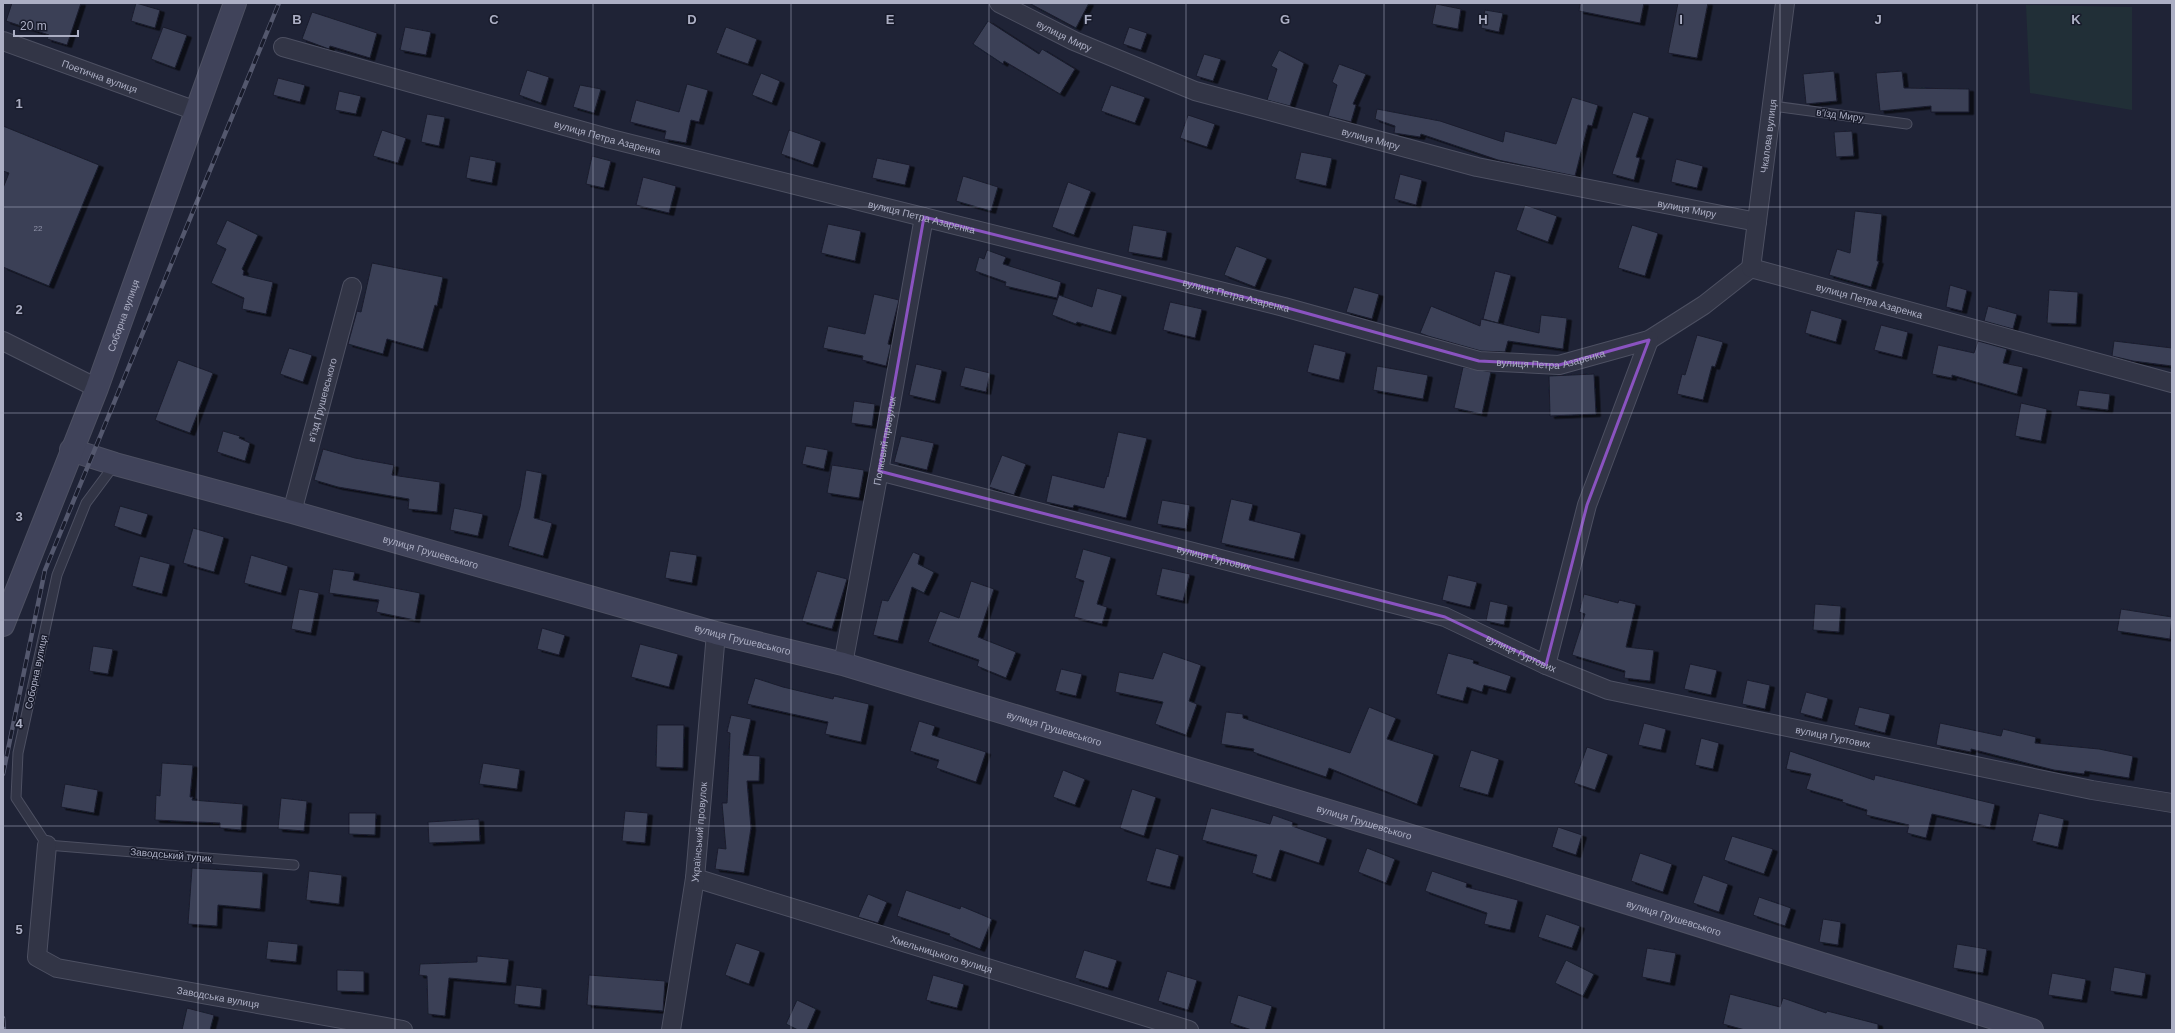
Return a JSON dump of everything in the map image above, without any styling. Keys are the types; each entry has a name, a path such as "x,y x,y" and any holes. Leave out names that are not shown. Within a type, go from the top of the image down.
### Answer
{"street":[{"name":"Соборна вулиця","path":"3,625 71,450 97,388 236,3"},
{"name":"вулиця Миру","path":"1000,3 1074,41 1195,91 1477,167 1757,222"},
{"name":"Чкалова вулиця","path":"1751,268 1773,106 1785,3"},
{"name":"Поетична вулиця","path":"3,41 196,111"},
{"name":"вулиця Петра Азаренка","path":"283,47 611,140 1284,307 1478,360 1559,365 1649,340 1704,305 1751,268 2172,383"},
{"name":"Полковий провулок","path":"843,664 880,471 924,217"},
{"name":"в'їзд Грушевського","path":"292,512 352,287"},
{"path":"1546,665 1587,505 1649,340"},
{"path":"3,341 97,388"},
{"name":"вулиця Грушевського","path":"71,450 115,464 292,512 716,633 843,664 1507,865 2032,1030"},
{"name":"вулиця Гуртових","path":"880,471 1445,617 1546,665 1608,690 2092,790 2172,803"},
{"name":"Український провулок","path":"671,1030 695,878 716,633"},
{"name":"Заводська вулиця","path":"47,845 37,957 57,968 403,1030"},
{"name":"Хмельницького вулиця","path":"695,878 1189,1030"}],"lane":[{"name":"в'їзд Миру","path":"1773,106 1907,124"},
{"name":"Соборна вулиця","path":"47,845 16,798 18,753 57,575 86,502 115,464"},
{"name":"Заводський тупик","path":"47,845 294,865"}],"highlighted area":[{"path":"924,217 1284,307 1479,361 1559,365 1649,340 1587,505 1546,665 1445,617 879,471"}],"shaded area":[{"path":"2026,5 2132,7 2132,110 2030,93"}],"building":[{"path":"12,3 81,3 67,45 47,39 49,35 6,21"},
{"path":"136,3 160,10 155,28 131,21"},
{"path":"1029,3 1089,3 1076,28"},
{"path":"1580,3 1644,3 1640,23 1579,11"},
{"path":"1678,3 1708,3 1697,58 1668,53"},
{"path":"1436,4 1461,9 1458,29 1432,24"},
{"path":"1485,10 1503,13 1499,32 1481,28"},
{"path":"312,12 377,33 370,58 330,46 329,49 302,39"},
{"path":"988,21 1039,54 1042,49 1075,69 1060,94 1004,61 1003,64 973,44"},
{"path":"163,27 187,35 175,68 151,59"},
{"path":"405,27 431,32 426,55 400,50"},
{"path":"726,27 757,39 748,64 716,53"},
{"path":"1129,27 1147,33 1141,50 1123,44"},
{"path":"1279,50 1304,63 1290,106 1267,100 1277,69 1271,66"},
{"path":"1204,54 1221,59 1213,81 1196,76"},
{"path":"1339,64 1366,74 1353,104 1356,105 1351,122 1328,116 1337,85 1332,82"},
{"path":"527,70 549,77 541,103 519,95"},
{"path":"1834,71 1837,101 1806,104 1803,74"},
{"path":"1902,71 1904,88 1969,89 1969,112 1931,112 1931,106 1880,111 1876,73"},
{"path":"761,73 780,81 772,103 752,95"},
{"path":"278,78 305,85 300,102 273,95"},
{"path":"687,84 708,90 699,122 691,120 686,143 664,139 666,131 630,122 636,100 679,112"},
{"path":"580,85 601,89 594,113 573,107"},
{"path":"1111,85 1145,97 1135,123 1101,111"},
{"path":"339,91 361,96 356,114 335,110"},
{"path":"1572,97 1598,105 1592,126 1588,125 1575,176 1498,160 1421,134 1420,137 1394,133 1395,126 1375,119 1377,109 1440,121 1503,142 1505,131 1556,144"},
{"path":"1633,112 1649,117 1636,157 1640,158 1634,180 1612,174"},
{"path":"427,114 445,117 439,146 421,142"},
{"path":"1188,115 1215,124 1207,147 1180,138"},
{"path":"3,126 99,165 49,286 3,267 3,188 9,173 3,171"},
{"path":"382,130 406,138 398,163 373,156"},
{"path":"789,130 821,141 813,165 781,154"},
{"path":"1852,131 1854,156 1836,157 1834,132"},
{"path":"1301,152 1332,158 1326,186 1295,179"},
{"path":"470,156 496,161 492,183 466,178"},
{"path":"592,156 611,161 604,188 586,184"},
{"path":"877,158 910,165 905,185 872,178"},
{"path":"1676,159 1703,166 1697,188 1671,182"},
{"path":"1400,174 1422,180 1416,205 1394,199"},
{"path":"963,176 998,187 991,211 956,201"},
{"path":"643,177 676,186 669,213 636,205"},
{"path":"1068,182 1091,191 1074,235 1052,227"},
{"path":"1525,205 1557,216 1548,242 1516,230"},
{"path":"1855,211 1882,214 1877,261 1879,261 1871,287 1829,275 1837,249 1850,253"},
{"path":"227,220 258,235 242,269 244,271 243,275 273,282 266,314 242,309 244,298 211,283 226,249 216,244"},
{"path":"828,224 861,231 855,261 821,253"},
{"path":"1133,225 1167,231 1162,258 1128,252"},
{"path":"1632,225 1658,233 1645,276 1618,268"},
{"path":"1236,246 1267,258 1255,287 1224,275"},
{"path":"987,250 1006,257 1003,264 1061,282 1057,298 1005,286 1006,282 975,271 979,257 984,259"},
{"path":"372,263 443,277 437,306 435,305 423,349 387,339 383,354 348,344 357,311 361,312"},
{"path":"1495,271 1511,275 1498,323 1483,319"},
{"path":"1950,285 1967,290 1962,311 1946,307"},
{"path":"1354,287 1379,294 1372,319 1346,312"},
{"path":"1097,288 1122,295 1111,332 1077,322 1076,324 1052,315 1059,295 1092,307"},
{"path":"2049,290 2078,292 2076,324 2047,323"},
{"path":"874,294 899,300 888,344 891,345 886,366 862,360 863,356 823,348 828,326 865,334"},
{"path":"1170,302 1202,309 1195,338 1163,330"},
{"path":"1431,306 1480,326 1481,319 1539,333 1541,315 1567,318 1563,349 1508,341 1505,352 1481,351 1428,336 1420,333"},
{"path":"1988,306 2017,314 2013,329 1984,321"},
{"path":"1811,310 1842,319 1836,342 1805,333"},
{"path":"1881,325 1908,332 1902,357 1874,350"},
{"path":"1697,335 1723,342 1715,367 1712,366 1703,400 1677,394 1682,374 1685,375"},
{"path":"1978,341 2007,349 2003,363 2023,367 2017,394 1952,375 1952,378 1932,374 1938,345 1974,353"},
{"path":"2114,341 2172,348 2172,366 2133,361 2112,356"},
{"path":"1314,344 1346,352 1339,380 1307,372"},
{"path":"289,348 312,355 303,382 280,374"},
{"path":"178,360 213,373 190,433 155,420"},
{"path":"916,364 942,370 935,401 909,395"},
{"path":"1377,366 1428,375 1423,399 1373,390"},
{"path":"965,367 990,373 986,392 960,386"},
{"path":"1463,367 1491,372 1482,414 1454,408"},
{"path":"1594,374 1596,414 1550,416 1549,376"},
{"path":"2079,390 2110,394 2108,410 2076,406"},
{"path":"854,401 875,404 872,426 851,423"},
{"path":"2021,403 2047,409 2041,441 2015,436"},
{"path":"223,431 240,436 239,438 250,443 245,461 217,452"},
{"path":"1118,432 1147,438 1126,518 1074,505 1073,508 1046,502 1052,475 1104,488 1107,476 1108,477"},
{"path":"901,436 934,443 927,470 894,462"},
{"path":"806,446 828,450 824,469 802,464"},
{"path":"323,449 355,458 394,465 392,475 440,482 437,512 408,509 409,499 338,487 314,480"},
{"path":"1002,455 1026,464 1014,495 989,487"},
{"path":"832,465 864,470 859,498 827,493"},
{"path":"526,470 542,473 534,518 552,523 543,556 508,546 520,507"},
{"path":"1231,499 1253,504 1249,520 1301,533 1294,559 1221,543"},
{"path":"1162,500 1190,505 1186,529 1157,524"},
{"path":"120,506 148,514 141,535 114,526"},
{"path":"454,508 483,514 478,536 450,530"},
{"path":"193,528 224,537 214,572 183,563"},
{"path":"1083,549 1111,557 1097,604 1107,607 1102,624 1074,617 1084,581 1075,578"},
{"path":"670,551 697,555 692,583 665,578"},
{"path":"913,552 920,555 918,564 934,572 924,593 912,587 898,641 873,635 882,600 888,601"},
{"path":"251,555 288,566 281,593 244,583"},
{"path":"140,556 170,564 162,594 132,586"},
{"path":"1162,568 1190,574 1183,601 1156,595"},
{"path":"333,569 355,572 353,580 420,593 415,620 376,612 379,600 329,593"},
{"path":"817,571 847,579 832,629 802,621"},
{"path":"1448,575 1477,582 1470,607 1442,600"},
{"path":"971,581 994,589 978,637 1016,652 1006,678 977,666 979,660 928,642 940,611 959,618"},
{"path":"299,589 319,593 311,633 291,629"},
{"path":"1584,594 1618,603 1619,600 1636,604 1626,647 1654,650 1650,681 1624,678 1625,671 1572,655 1585,614 1579,612"},
{"path":"1490,601 1508,605 1504,625 1486,621"},
{"path":"1815,604 1841,606 1839,632 1813,630"},
{"path":"2121,609 2172,617 2170,639 2117,631"},
{"path":"542,628 565,635 559,655 537,649"},
{"path":"640,644 678,654 669,687 631,677"},
{"path":"93,646 113,649 108,674 89,671"},
{"path":"1163,652 1201,665 1189,701 1197,704 1186,735 1155,724 1163,702 1115,692 1119,672 1153,679"},
{"path":"1448,653 1474,660 1473,663 1511,676 1506,691 1484,685 1482,692 1467,687 1463,701 1436,694"},
{"path":"1690,664 1717,670 1711,695 1684,689"},
{"path":"1061,669 1082,674 1076,696 1055,691"},
{"path":"755,678 783,687 833,699 834,696 869,704 861,742 825,734 828,722 747,704"},
{"path":"1747,680 1770,685 1765,709 1742,704"},
{"path":"1806,692 1828,698 1822,719 1800,713"},
{"path":"1369,707 1396,718 1387,739 1434,754 1417,804 1329,768 1326,777 1253,752 1254,749 1221,744 1226,712 1243,714 1243,718 1350,753"},
{"path":"1859,707 1890,714 1885,733 1854,725"},
{"path":"731,715 751,719 743,755 760,756 759,781 747,781 751,828 744,873 715,869 718,848 726,849 722,803 727,803 730,733 727,732"},
{"path":"919,721 935,726 932,735 986,752 976,782 936,768 939,760 910,751"},
{"path":"1644,723 1666,729 1661,750 1638,745"},
{"path":"1940,723 2001,736 2003,729 2036,737 2035,743 2099,749 2133,756 2129,778 2085,771 2084,774 2054,770 1971,749 1971,752 1936,745"},
{"path":"657,725 684,725 683,768 656,767"},
{"path":"1701,738 1719,743 1713,769 1695,765"},
{"path":"1587,747 1608,754 1595,790 1574,783"},
{"path":"1471,750 1499,759 1488,795 1459,787"},
{"path":"1790,751 1874,780 1875,775 1995,804 1990,827 1932,814 1926,838 1907,833 1909,825 1866,815 1867,810 1842,802 1843,800 1806,789 1811,774 1786,769"},
{"path":"162,763 193,765 190,797 193,797 192,800 243,804 241,830 220,828 220,823 155,820 156,795 160,796"},
{"path":"483,763 520,769 517,789 479,784"},
{"path":"1063,770 1085,779 1075,805 1053,797"},
{"path":"65,784 98,790 94,813 61,807"},
{"path":"1132,789 1156,797 1144,836 1120,828"},
{"path":"281,798 307,801 304,831 278,829"},
{"path":"1211,808 1270,824 1273,815 1293,822 1292,826 1327,838 1319,863 1280,850 1271,879 1252,873 1257,855 1202,840"},
{"path":"625,811 648,813 645,843 622,841"},
{"path":"349,813 376,813 375,835 349,834"},
{"path":"2039,813 2064,819 2058,847 2032,841"},
{"path":"479,819 480,841 429,843 428,822"},
{"path":"1558,827 1582,835 1576,855 1552,847"},
{"path":"1732,836 1773,849 1764,874 1724,860"},
{"path":"1156,848 1179,855 1170,887 1146,881"},
{"path":"1367,848 1395,859 1386,883 1358,872"},
{"path":"1640,853 1672,864 1663,892 1631,881"},
{"path":"192,868 263,872 260,909 218,905 217,926 188,924"},
{"path":"309,871 342,875 339,904 306,900"},
{"path":"1432,871 1467,883 1466,887 1518,900 1510,930 1484,924 1487,913 1425,891"},
{"path":"1703,875 1728,884 1719,912 1693,903"},
{"path":"906,890 960,909 961,906 992,919 980,949 949,936 950,934 897,916"},
{"path":"868,894 887,902 878,923 858,917"},
{"path":"1759,897 1791,908 1785,926 1753,915"},
{"path":"1546,914 1580,926 1572,948 1538,937"},
{"path":"1823,919 1841,922 1838,945 1819,942"},
{"path":"268,941 298,944 296,962 266,959"},
{"path":"736,943 760,951 749,984 725,975"},
{"path":"1957,944 1987,949 1983,973 1953,968"},
{"path":"1647,948 1676,953 1670,983 1642,977"},
{"path":"1084,950 1117,960 1108,988 1075,978"},
{"path":"477,956 509,959 506,983 449,978 445,1016 428,1014 427,976 419,975 420,964 477,962"},
{"path":"1566,960 1594,974 1583,996 1555,983"},
{"path":"2114,967 2146,973 2142,996 2110,991"},
{"path":"337,970 364,971 364,992 337,991"},
{"path":"1167,971 1197,980 1188,1010 1158,1001"},
{"path":"2052,973 2086,979 2082,1000 2048,995"},
{"path":"589,975 665,981 663,1011 587,1005"},
{"path":"933,975 964,984 957,1008 926,1000"},
{"path":"516,985 542,988 540,1007 514,1004"},
{"path":"1730,994 1780,1007 1783,998 1826,1013 1827,1011 1878,1024 1878,1030 1745,1030 1723,1024"},
{"path":"1238,995 1272,1006 1265,1030 1252,1030 1230,1023"},
{"path":"797,1000 816,1009 807,1030 798,1030 786,1024"},
{"path":"187,1008 214,1015 210,1030 182,1030"}],"railway":[{"path":"3,774 45,570 279,3"},
{"path":"3,1018 4,1030"}]}
